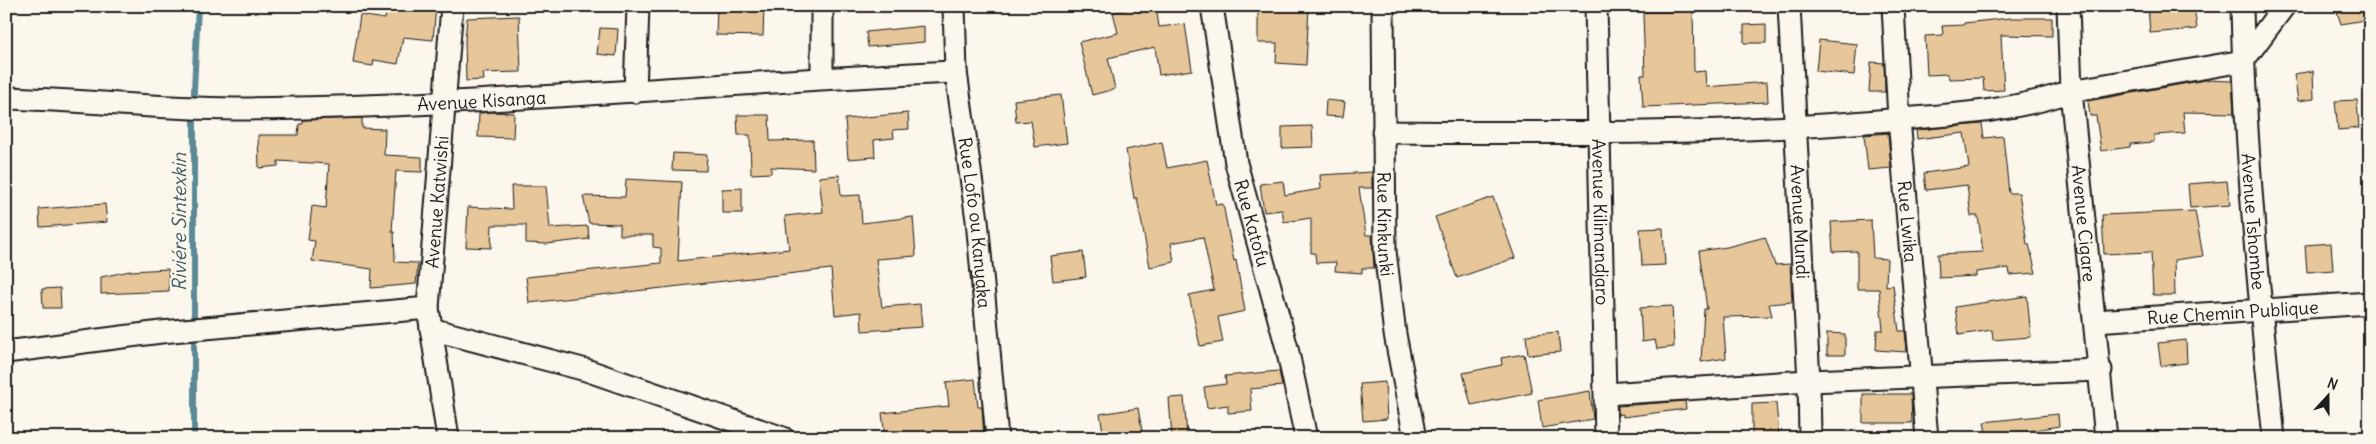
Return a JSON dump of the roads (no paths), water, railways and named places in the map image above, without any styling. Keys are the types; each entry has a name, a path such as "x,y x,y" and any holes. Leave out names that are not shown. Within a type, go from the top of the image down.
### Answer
{"street":[{"name":"Avenue Katwishi","path":"448,438 430,318 452,6"},
{"path":"635,92 638,6"},
{"path":"822,6 822,77"},
{"name":"Rue Lofo ou Kanyaka","path":"954,6 956,72 977,220 997,438"},
{"name":"Rue Katofu","path":"1212,6 1236,163 1287,348 1306,438"},
{"name":"Rue Kinkunki","path":"1383,6 1385,251 1395,334 1415,438"},
{"name":"Avenue Kilimandjaro","path":"1596,6 1601,133 1606,438"},
{"name":"Avenue Mundi","path":"1789,6 1794,128 1809,381 1810,438"},
{"name":"Rue Lwika","path":"1893,6 1899,119 1927,438"},
{"name":"Avenue Cigare","path":"2068,6 2071,90 2101,370 2106,438"},
{"name":"Avenue Tshombe","path":"2242,6 2243,61 2260,311 2274,438"},
{"path":"1383,132 1601,133 1794,128 2004,108 2045,100 2071,90 2243,61 2284,6"},
{"name":"Avenue Kisanga","path":"6,98 234,108 445,102 635,92 822,77 956,72"},
{"name":"Rue Chemin Publique","path":"2095,321 2370,303"},
{"path":"6,352 161,332 430,318 783,438"},
{"path":"1606,394 1809,381 2101,370"}],"waterway":[{"name":"Riviére Sintexkin","path":"194,438 194,90 198,6"}]}
